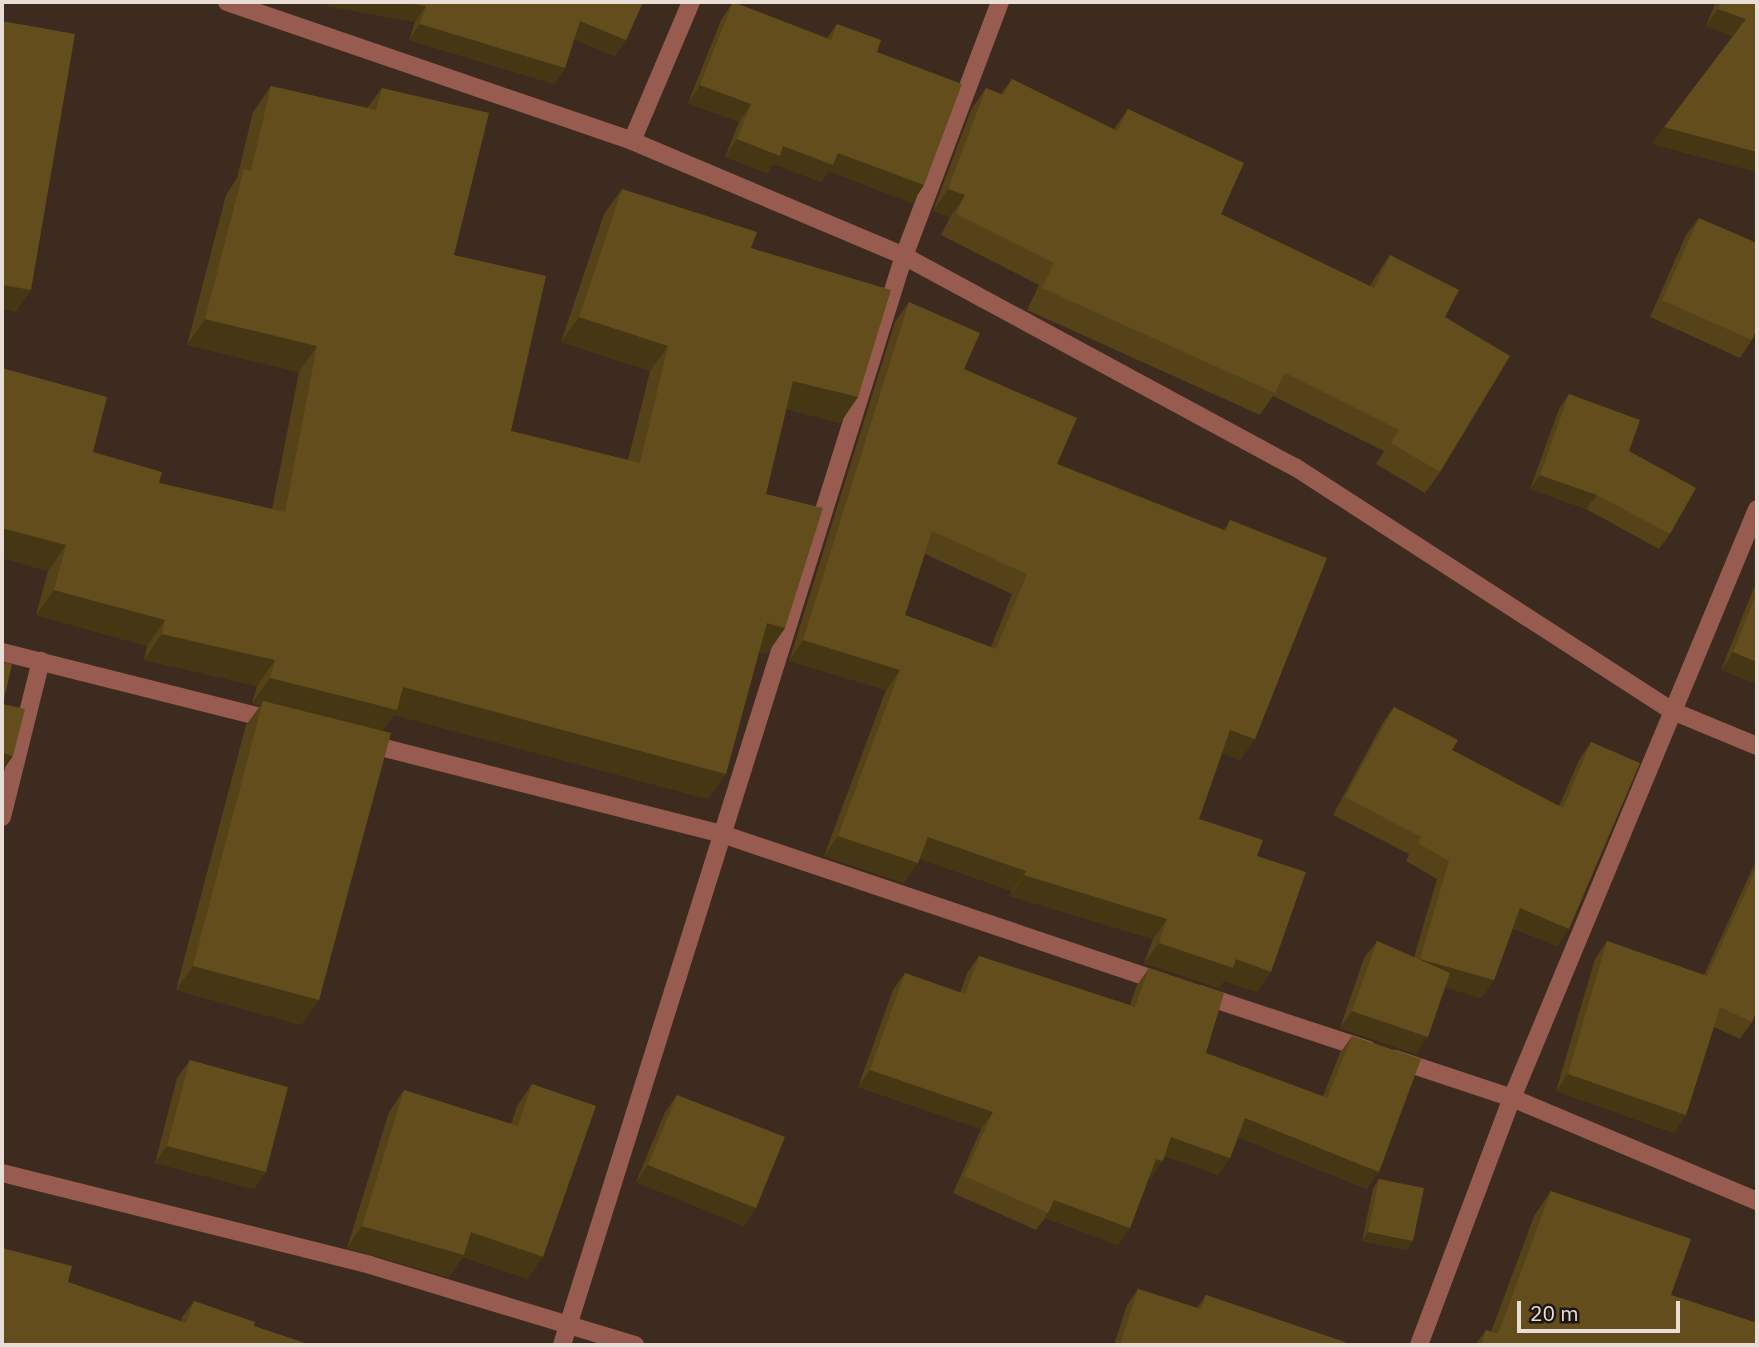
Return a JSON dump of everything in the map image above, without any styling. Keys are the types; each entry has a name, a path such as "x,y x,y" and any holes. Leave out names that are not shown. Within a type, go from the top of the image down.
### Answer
{"street":[{"path":"227,2 632,141 904,256 1295,467 1670,710 1757,746"},
{"path":"632,141 691,2"},
{"path":"562,1345 904,256 1000,2"},
{"path":"1419,1345 1512,1098 1597,899 1670,710 1757,509"},
{"path":"2,652 295,725"},
{"path":"2,817 41,660"},
{"path":"348,739 722,834 1512,1098 1757,1201"},
{"path":"2,1173 370,1265 635,1345"}],"building":[{"path":"401,2 643,2 626,40 580,21 565,68 420,24 426,6"},
{"path":"733,2 831,40 837,24 881,40 877,52 962,84 924,185 838,153 833,165 783,146 780,156 737,139 751,104 700,85"},
{"path":"1721,2 1757,2 1757,152 1664,127 1746,19 1718,9"},
{"path":"2,21 75,34 31,290 2,285"},
{"path":"1012,79 1117,131 1128,109 1244,163 1221,214 1374,288 1390,255 1459,290 1445,317 1510,356 1440,472 1391,443 1399,430 1285,373 1275,393 1042,288 1054,263 956,214 965,195 948,189 986,88 1003,95"},
{"path":"271,86 376,110 382,88 489,113 454,255 546,276 511,431 640,463 668,346 579,317 622,189 757,232 751,248 891,290 858,397 793,381 766,494 823,508 785,628 767,623 726,774 403,687 397,710 270,678 275,660 162,634 165,620 54,590 66,545 2,528 2,368 107,397 93,452 162,472 159,483 285,512 317,346 205,319 244,169 251,171"},
{"path":"1699,218 1757,243 1757,328 1752,340 1662,300"},
{"path":"909,302 980,333 964,369 1077,418 1057,464 1226,531 1230,520 1327,558 1255,739 1230,730 1199,819 1263,840 1257,856 1306,872 1271,972 1236,959 1233,968 1159,943 1167,919 1024,875 1026,871 928,837 918,863 838,836 900,670 803,640","holes":["932,531 1027,574 996,649 905,615"]},
{"path":"1569,394 1640,420 1629,451 1696,488 1670,534 1597,495 1540,475"},
{"path":"1757,592 1757,662 1733,652"},
{"path":"2,662 12,664 3,704 25,709 13,756 2,753"},
{"path":"263,701 391,733 319,1000 193,966"},
{"path":"1394,707 1458,740 1452,750 1563,808 1591,742 1640,763 1569,929 1520,908 1494,980 1420,959 1449,861 1418,843 1421,837 1345,797"},
{"path":"1757,867 1757,1009 1752,1022 1720,1007 1686,1115 1568,1074 1607,941 1707,976"},
{"path":"1377,941 1450,973 1428,1037 1352,1011"},
{"path":"979,956 1135,1007 1149,968 1224,993 1206,1053 1327,1098 1352,1036 1421,1059 1379,1172 1245,1118 1230,1158 1171,1137 1163,1161 1156,1159 1130,1228 1054,1200 1048,1213 964,1176 993,1112 870,1070 905,973 965,994"},
{"path":"190,1060 288,1087 266,1172 167,1146"},
{"path":"532,1084 596,1106 543,1257 471,1232 464,1255 362,1226 404,1090 518,1126"},
{"path":"677,1095 785,1137 756,1208 648,1165"},
{"path":"1379,1179 1424,1188 1413,1241 1368,1232"},
{"path":"1551,1191 1691,1239 1671,1295 1757,1323 1757,1345 1481,1345 1486,1330 1498,1334"},
{"path":"2,1248 72,1266 68,1282 186,1323 194,1301 255,1322 254,1326 311,1345 2,1345"},
{"path":"1138,1289 1201,1309 1206,1295 1345,1342 1344,1345 1120,1345"}]}
